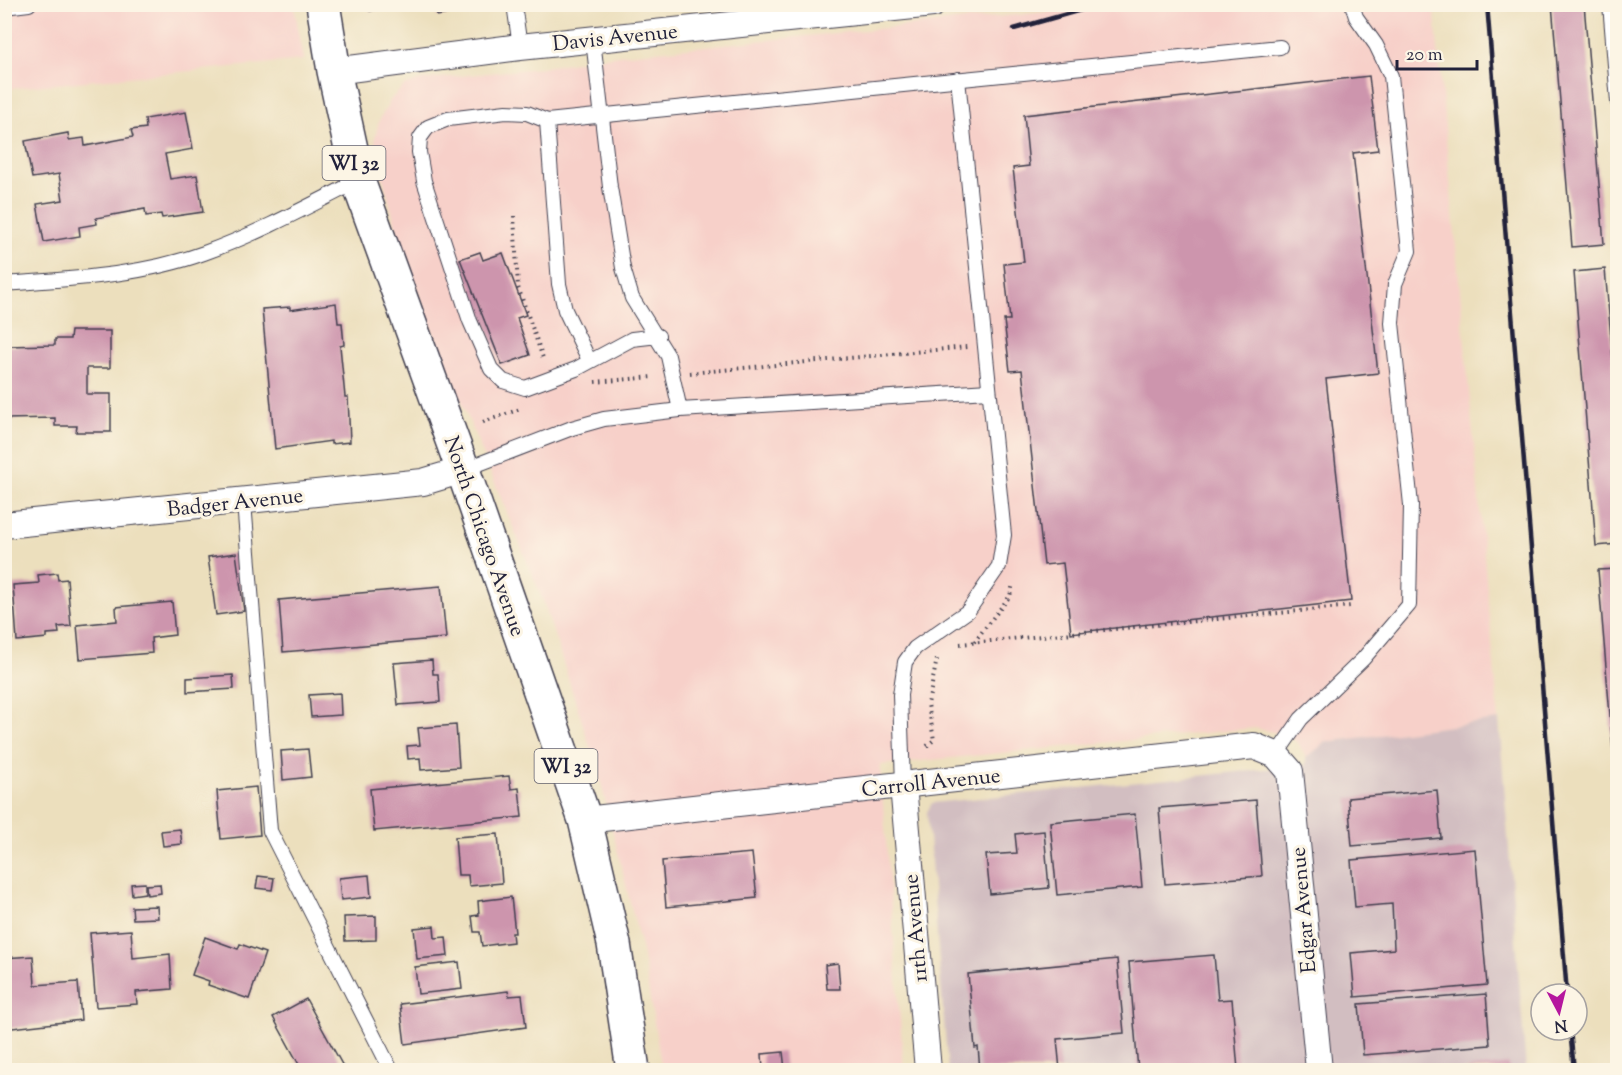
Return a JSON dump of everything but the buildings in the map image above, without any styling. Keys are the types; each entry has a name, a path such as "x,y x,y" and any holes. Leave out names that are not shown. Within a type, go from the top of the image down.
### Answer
{"main road":[{"name":"North Chicago Avenue","path":"323,4 334,71 358,181 463,470 585,820 614,944 633,1071"}],"street":[{"name":"Davis Avenue","path":"334,71 841,9 933,4"},
{"name":"Badger Avenue","path":"4,525 423,482 463,470"},
{"name":"Carroll Avenue","path":"585,820 1254,746 1275,755"},
{"name":"Edgar Avenue","path":"1275,755 1290,771 1318,1071"},
{"name":"11th Avenue","path":"903,785 928,1071"}],"lane":[{"path":"4,7 28,4"},
{"path":"514,4 520,47"},
{"path":"1275,755 1301,718 1363,659 1409,605 1411,505 1392,323 1395,284 1409,251 1391,76 1376,45 1356,17 1352,4"},
{"path":"1610,4 1617,102"},
{"path":"593,40 622,268 632,297 658,336 668,356 680,410"},
{"path":"658,336 632,339 576,369 525,388 503,381 491,369 470,321 424,181 418,152 420,138 428,127 448,119 506,112 527,113 547,121 1280,47"},
{"path":"903,785 900,695 904,662 915,648 968,611 999,566 1004,535 958,79"},
{"path":"547,121 559,284 565,310 590,360"},
{"path":"4,284 71,279 145,268 202,254 273,225 358,181"},
{"path":"463,470 572,428 604,419 680,410 989,391"},
{"path":"244,502 270,831 391,1071"}],"path":[{"path":"514,216 518,287 550,378"},
{"path":"591,382 985,345"},
{"path":"483,422 525,407"},
{"path":"954,647 963,642 989,642 1351,606"},
{"path":"927,746 934,740 928,704 937,657"}],"shaded area":[{"path":"5,5 294,5 304,60 5,89"},
{"path":"1115,5 1434,5 1499,720 1326,742 1306,758 1299,744 1289,736 1255,728 880,765 904,1070 662,1070 642,951 599,775 544,603 426,315 397,231 376,153 375,138 379,121 391,99 404,86 421,80 540,68 618,55"},
{"path":"1499,720 1526,1070 948,1070 927,812 932,803 1306,765 1306,758 1326,742"}],"railway":[{"path":"1014,29 1102,4"},
{"path":"1487,4 1566,982"},
{"path":"1571,1042 1574,1070"}]}
